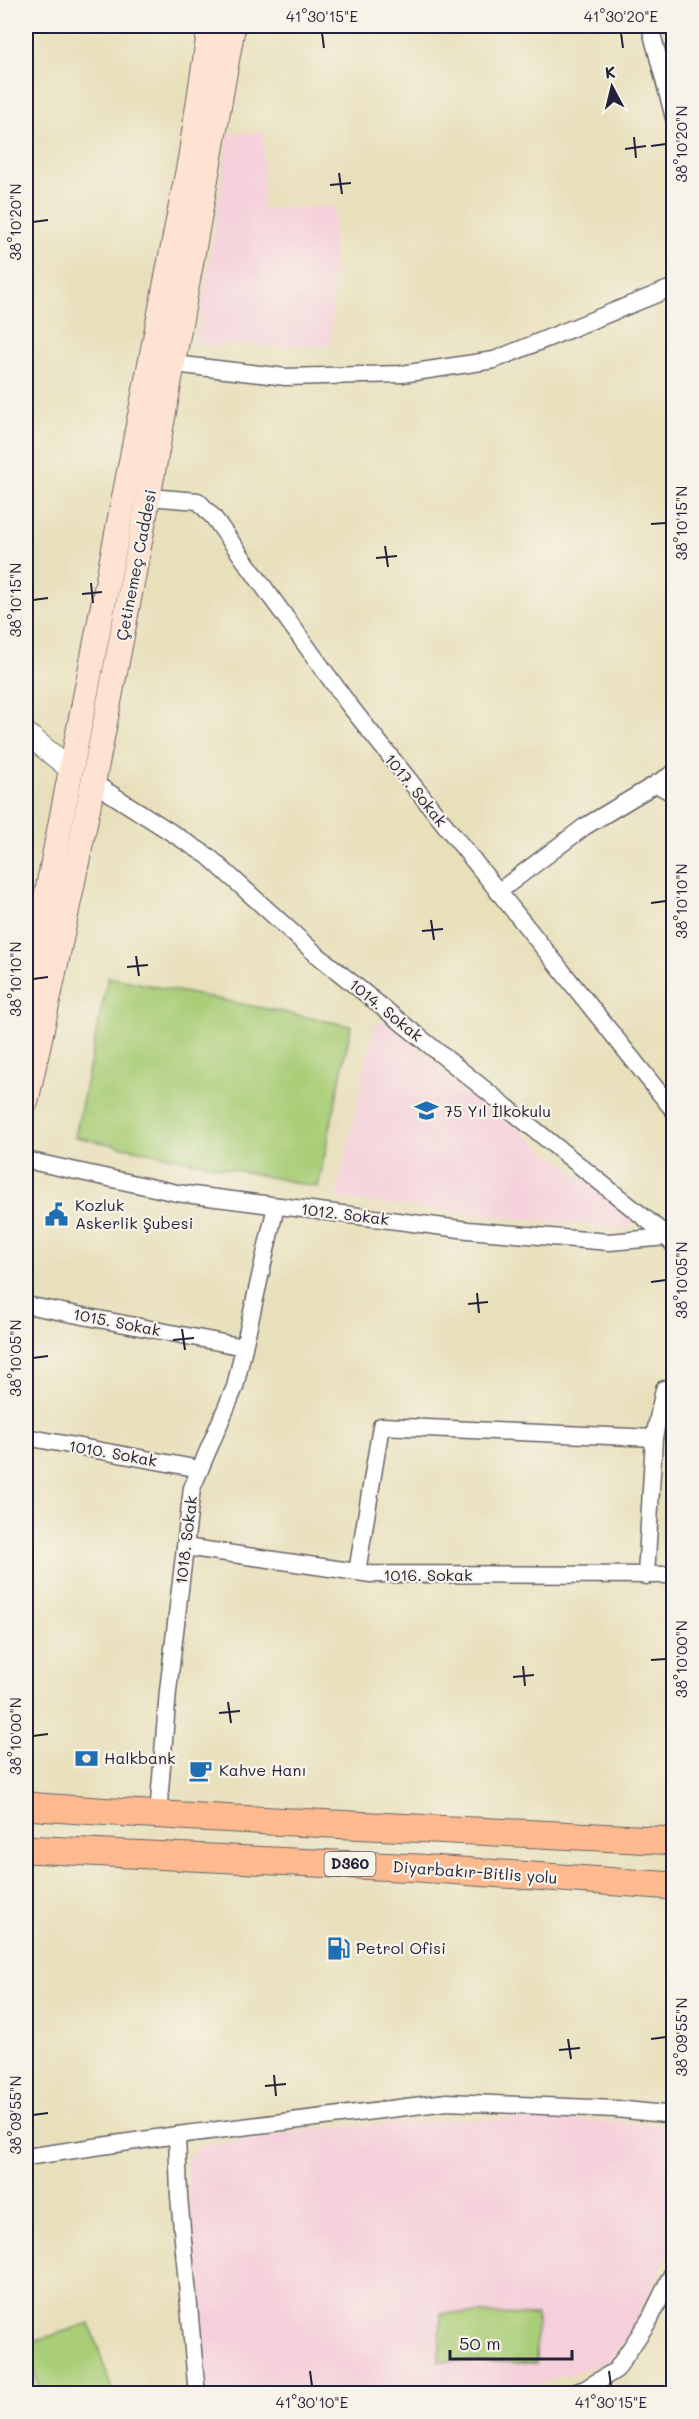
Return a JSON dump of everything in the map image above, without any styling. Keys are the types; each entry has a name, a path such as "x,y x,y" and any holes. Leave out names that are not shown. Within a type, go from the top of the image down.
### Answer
{"highway":[{"path":"26,1806 158,1815 674,1841"},
{"name":"Diyarbakır-Bitlis yolu","path":"26,1849 384,1866 674,1886"}],"main road":[{"name":"Çetinemeç Caddesi","path":"26,1000 190,159 210,26"},
{"name":"Çetinemeç Caddesi","path":"26,1102 72,896 94,783 174,364 233,26"}],"street":[{"path":"650,26 674,118"},
{"path":"174,364 286,377 402,374 494,360 674,287"},
{"name":"1017. Sokak","path":"149,497 198,501 214,518 348,705 674,1111"},
{"path":"26,733 70,770"},
{"path":"498,892 584,827 674,773"},
{"name":"1014. Sokak","path":"94,783 208,856 316,954 544,1136 670,1241"},
{"path":"656,784 674,794"},
{"name":"1012. Sokak","path":"26,1160 177,1193 276,1206 468,1230 609,1242 670,1241"},
{"name":"1018. Sokak","path":"158,1815 168,1692 192,1488 235,1387 276,1206"},
{"name":"1015. Sokak","path":"26,1305 244,1347"},
{"path":"646,1576 654,1438 664,1389"},
{"path":"357,1572 381,1426 654,1438"},
{"name":"1010. Sokak","path":"26,1437 200,1469"},
{"name":"1016. Sokak","path":"185,1547 382,1575 674,1575"},
{"path":"26,2157 177,2134 447,2102 616,2109 674,2115"},
{"path":"177,2134 179,2196 196,2394"},
{"path":"571,2394 585,2389 616,2370 650,2319 674,2270"}],"shaded area":[{"path":"264,132 263,209 335,206 331,346 196,345 229,134"},
{"name":"75 Yıl İlkokulu","path":"384,1021 631,1219 631,1230 336,1199 375,1024"},
{"path":"556,2119 673,2125 673,2246 626,2339 608,2362 512,2393 205,2393 186,2158 201,2146 321,2128 443,2120"}],"green space":[{"path":"108,977 351,1026 318,1187 75,1137"},
{"path":"441,2313 537,2315 536,2363 439,2361"},
{"path":"90,2323 113,2393 41,2393 26,2344"}],"place":[{"name":"75 Yıl İlkokulu","path":"426,1111"},
{"name":"Kozluk Askerlik Şubesi","path":"57,1214"},
{"name":"Halkbank","path":"86,1758"},
{"name":"Kahve Hanı","path":"201,1770"},
{"name":"Petrol Ofisi","path":"338,1948"}]}
